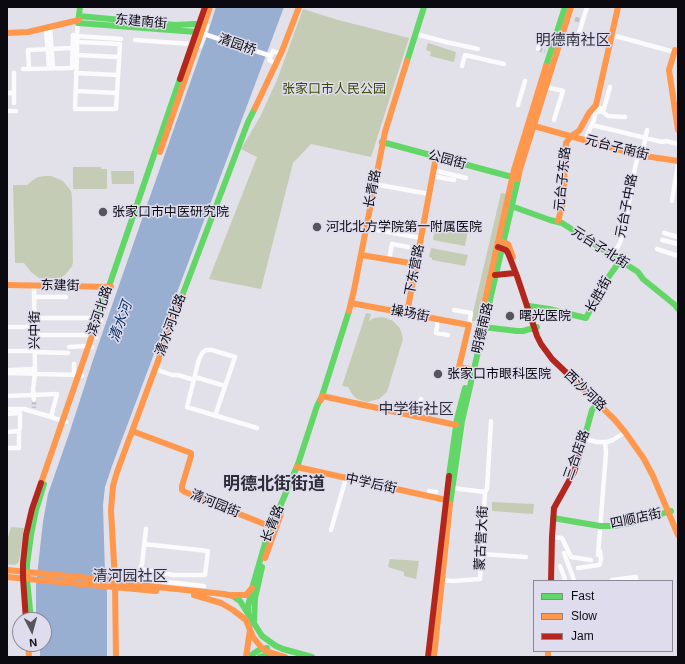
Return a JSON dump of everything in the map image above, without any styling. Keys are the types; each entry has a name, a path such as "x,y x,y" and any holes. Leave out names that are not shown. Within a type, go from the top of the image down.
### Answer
{"street":[{"path":"23,68 72,68 72,48 76,38 80,7"},
{"name":"滨河北路","path":"26,612 25,572 28,564 31,534 36,510 78,375 94,336 201,33 206,7"},
{"name":"滨河北路","path":"203,25 210,7"},
{"name":"清水河北路","path":"121,657 111,522 113,486 132,431 248,122 282,51 298,7"},
{"name":"长青路","path":"249,656 250,630 247,610 253,585 273,528 299,468 317,406 322,396 351,303 382,142 424,7"},
{"name":"明德南路","path":"434,657 433,638 446,500 450,491 469,369 500,244 512,206 520,169 546,87 554,41 565,7"},
{"name":"明德南路","path":"428,657 433,638 442,580 456,425 464,403 495,275 512,177 548,52 568,17 571,7"},
{"path":"554,41 575,46 587,7"},
{"name":"元台子东路","path":"558,221 563,203 567,140 579,131 589,112 594,109 597,102 618,7"},
{"path":"568,17 575,19"},
{"name":"东建南街","path":"7,33 28,32 79,20 203,25"},
{"name":"东建南街","path":"79,20 201,33"},
{"path":"48,28 51,68"},
{"name":"清园桥","path":"201,33 273,57"},
{"path":"416,34 478,49"},
{"path":"612,35 675,51 669,70 676,101 678,130"},
{"path":"76,38 121,39"},
{"path":"76,38 120,44 116,109 75,109 77,55 76,38"},
{"path":"538,49 542,38"},
{"path":"135,40 196,45"},
{"path":"29,68 28,50 72,48"},
{"path":"77,55 119,57"},
{"path":"462,66 465,55 504,64"},
{"path":"14,72 14,103"},
{"path":"76,73 118,75"},
{"path":"518,105 525,81"},
{"path":"594,109 604,109 610,86"},
{"path":"546,87 562,91 554,120"},
{"path":"76,91 117,93"},
{"path":"7,93 14,93"},
{"path":"594,109 608,116 625,117"},
{"path":"585,140 592,125 594,109"},
{"path":"7,111 16,111"},
{"path":"592,125 678,144"},
{"name":"元台子南街","path":"534,126 640,155 678,162"},
{"name":"元台子中路","path":"612,256 624,233 633,177 646,138 647,130"},
{"name":"公园街","path":"382,142 512,177"},
{"name":"下东营路","path":"406,313 436,157"},
{"path":"672,201 678,162"},
{"path":"433,173 466,178"},
{"path":"433,173 454,180"},
{"path":"374,184 429,194"},
{"name":"元台子北街","path":"512,206 551,221 558,221 562,223 638,272 643,279 678,309"},
{"path":"366,228 421,238"},
{"path":"662,240 677,244 678,237 664,233"},
{"path":"389,260 392,244 408,247"},
{"name":"西沙河路","path":"500,244 508,253 542,344 552,359 615,416 630,433 646,456 656,475 678,535"},
{"name":"西沙河路","path":"500,244 509,245 522,282 528,306"},
{"path":"657,249 678,256"},
{"path":"361,255 416,264"},
{"name":"长胜街","path":"528,306 549,309 586,318 602,286 620,261"},
{"path":"495,275 516,273"},
{"name":"东建街","path":"7,285 111,287"},
{"name":"兴中街","path":"34,285 34,397"},
{"path":"34,297 66,297"},
{"name":"操场街","path":"351,303 469,325"},
{"path":"454,310 471,313 459,367 469,369"},
{"path":"34,318 92,318 99,320"},
{"path":"438,319 436,333 448,335"},
{"path":"7,327 32,327"},
{"path":"483,327 517,332 536,327"},
{"path":"35,335 94,336"},
{"path":"69,347 90,347"},
{"path":"215,416 235,357 212,350 206,350 203,352 200,359 187,407 215,416 257,428"},
{"path":"9,351 68,352"},
{"path":"8,372 78,375 74,364"},
{"path":"155,369 172,375 194,378 225,386"},
{"path":"7,396 34,397 57,394 51,417"},
{"path":"322,396 456,425"},
{"path":"418,417 421,399"},
{"name":"西沙河路","path":"599,402 625,432 644,459 678,527"},
{"name":"三合店路","path":"551,580 554,508 574,472 592,410 599,402"},
{"path":"7,409 34,410 64,421"},
{"path":"7,414 20,413 19,448 7,448"},
{"path":"485,492 487,489 491,421"},
{"path":"7,432 19,431"},
{"name":"清河园街","path":"132,431 191,453 182,490 273,528"},
{"path":"589,440 605,442 613,440 625,432"},
{"path":"598,555 606,453 605,442"},
{"name":"中学后街","path":"299,468 400,489 432,493 446,500"},
{"path":"331,530 346,478"},
{"path":"390,486 411,490"},
{"name":"蒙古营大街","path":"442,580 453,581 480,579 485,492 450,491"},
{"name":"四顺店街","path":"553,518 600,526 613,526 631,523 670,511"},
{"name":"长青路","path":"249,656 255,639 255,603 262,568 273,528"},
{"path":"138,585 146,529"},
{"path":"552,537 562,538 571,557 591,560"},
{"path":"140,569 173,575 205,576 208,551 144,544"},
{"path":"578,568 599,566 601,552 599,548"},
{"path":"564,553 574,580"},
{"path":"481,554 526,557"},
{"path":"560,566 564,580"},
{"path":"140,569 140,579 172,586 224,594 237,598 247,610 262,636 284,650"},
{"path":"7,570 193,595 213,600 238,610 247,610 255,603"},
{"path":"172,586 173,575"},
{"path":"7,577 115,585 204,586"},
{"path":"612,580 636,577 636,580"},
{"name":"滨河北路","path":"25,579 30,612"},
{"name":"清水河北路","path":"115,585 116,657"},
{"path":"224,594 246,594 251,590 253,585"},
{"path":"229,607 246,620 255,639 266,651 285,657"},
{"path":"249,656 259,650 272,648 312,657"},
{"path":"260,657 277,655"}],"green space":[{"name":"张家口市人民公园","path":"303,9 338,20 409,38 371,157 311,144 293,163 261,289 209,279 257,157 241,149 260,117 277,80"},
{"path":"428,43 456,52 454,62 430,56 431,52 426,50"},
{"path":"73,167 101,167 101,169 107,169 107,189 73,189"},
{"path":"111,171 134,171 134,184 112,184"},
{"path":"51,176 63,181 71,191 72,198 73,262 66,274 62,277 56,278 39,278 31,272 24,263 15,263 13,185 27,185 38,177"},
{"path":"501,193 506,194 477,321 471,321"},
{"path":"436,223 468,230 465,246 433,240"},
{"path":"431,248 468,255 465,266 432,260 432,258 429,257"},
{"path":"366,313 371,314 369,321 374,318 382,317 393,321 399,327 403,339 387,392 379,399 367,402 357,399 348,387 342,386"},
{"path":"492,502 534,504 533,514 492,511"},
{"path":"11,527 24,528 19,561 15,565 7,564 7,541"},
{"path":"390,559 419,561 416,579 404,576 404,572 388,567"}],"water":[{"name":"清水河","path":"216,7 284,7 105,487 103,505 107,592 107,657 40,657 40,652 52,652 52,612 36,612 36,584 43,522 48,494 93,360"}],"tunnel":[{"path":"575,19 582,21"},
{"path":"542,38 548,40"},
{"path":"538,49 545,51"},
{"path":"34,400 34,408"}],"traffic: fast":[{"path":"80,7 78,23 200,33"},
{"path":"407,61 424,7"},
{"path":"546,66 565,7"},
{"path":"79,16 175,25 195,24 202,26"},
{"path":"94,330 180,79"},
{"path":"182,296 248,122 255,108"},
{"path":"382,142 512,177"},
{"path":"450,504 462,421 518,179"},
{"path":"511,206 562,223 638,272 643,279 678,309"},
{"path":"527,307 549,309 586,318 602,286 620,261"},
{"path":"248,614 248,606 253,585 266,540 298,464 317,406 322,396 349,311"},
{"path":"483,327 517,331 537,327"},
{"path":"449,476 457,419 465,388"},
{"path":"581,450 592,410 600,401"},
{"path":"30,612 27,564 36,510 44,484"},
{"path":"553,518 600,526 613,526 631,523 671,511"},
{"path":"254,624 255,598 262,567"},
{"path":"233,596 240,601 262,636 283,649 312,657"},
{"path":"248,657 259,650 267,648"},
{"path":"260,657 273,655"}],"traffic: slow":[{"path":"160,152 210,7"},
{"path":"255,108 282,51 299,7"},
{"path":"518,179 571,7"},
{"path":"558,221 563,203 566,143 571,136 579,131 589,113 596,105 618,7"},
{"path":"7,33 28,32 79,20"},
{"path":"675,50 669,70 678,130"},
{"path":"349,311 385,132 407,61"},
{"path":"485,300 514,170 546,66"},
{"path":"534,126 638,155 678,161"},
{"path":"407,313 436,157"},
{"path":"500,241 508,244 513,257"},
{"path":"361,255 416,264"},
{"path":"7,285 111,287"},
{"path":"115,581 111,510 113,486 182,296"},
{"path":"351,303 469,325 459,367 469,369"},
{"path":"41,483 94,330"},
{"path":"573,379 614,419 644,459 653,476 678,535"},
{"path":"321,400 322,396 456,425"},
{"path":"132,431 191,453 182,490 274,528"},
{"path":"297,467 446,500"},
{"path":"434,657 450,504"},
{"path":"265,558 281,514"},
{"path":"7,570 109,580 129,584 233,596"},
{"path":"7,577 156,591"},
{"path":"115,584 116,657"},
{"path":"232,595 246,595 252,588"},
{"path":"194,595 221,603 233,610 246,620 253,637 261,647 266,651 285,657"},
{"path":"246,657 250,630"},
{"path":"29,652 29,657"},
{"path":"548,652 548,657"}],"traffic: jam":[{"path":"180,79 205,7"},
{"path":"498,247 506,250 508,253 541,344 552,359 573,379"},
{"path":"495,275 515,273"},
{"path":"551,580 554,508 574,472 581,450"},
{"path":"428,657 449,476"},
{"path":"25,612 23,563 26,535 32,509 41,483"}],"place":[{"name":"张家口市中医研究院","path":"103,212"},
{"name":"河北北方学院第一附属医院","path":"317,227"},
{"name":"曙光医院","path":"510,316"},
{"name":"张家口市眼科医院","path":"438,374"}],"district":[{"name":"明德南社区","path":"573,41"},
{"name":"中学街社区","path":"416,410"},
{"name":"明德北街街道","path":"274,484"},
{"name":"清河园社区","path":"130,577"}]}
